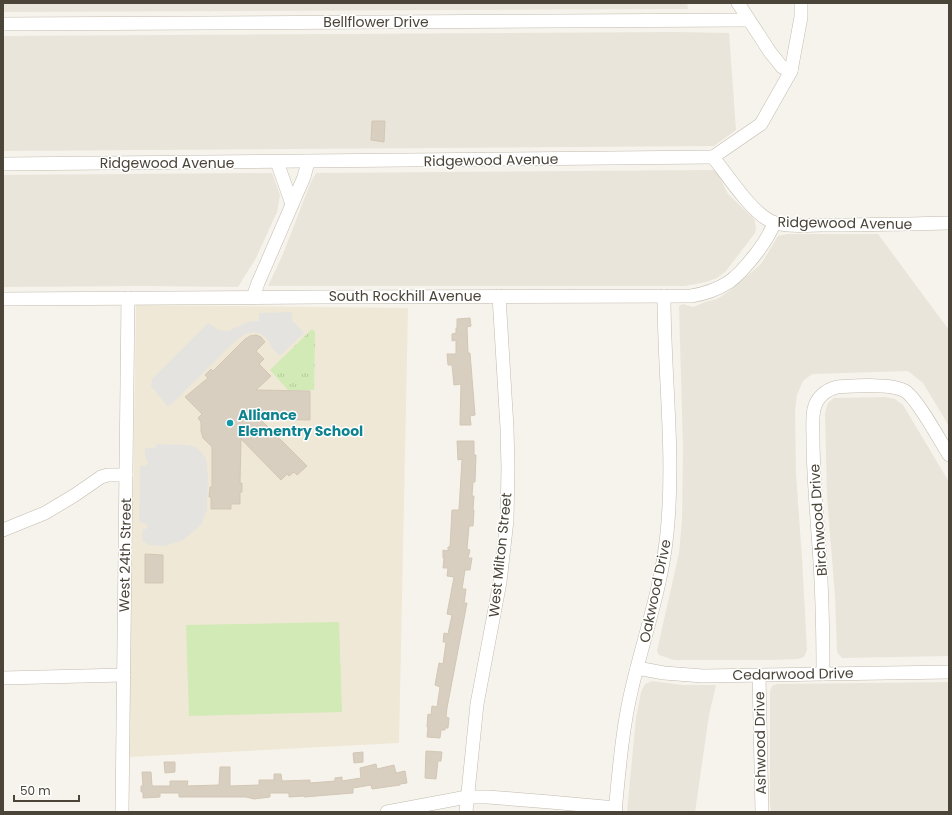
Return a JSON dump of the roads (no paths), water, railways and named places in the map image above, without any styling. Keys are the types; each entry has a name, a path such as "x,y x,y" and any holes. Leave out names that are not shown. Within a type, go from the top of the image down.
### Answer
{"street":[{"path":"738,3 770,52 782,67 791,71"},
{"path":"713,157 761,124 791,71 801,17 801,3"},
{"name":"Bellflower Drive","path":"3,24 748,20"},
{"name":"Ridgewood Avenue","path":"3,164 713,157 748,201 763,216 774,223 789,225 834,225 949,223"},
{"path":"277,162 292,204"},
{"path":"253,297 304,177 308,162"},
{"name":"South Rockhill Avenue","path":"3,299 691,296 702,294 729,281 759,250 774,223"},
{"name":"West Milton Street","path":"466,812 478,704 500,582 507,520 508,468 499,296"},
{"name":"Oakwood Drive","path":"616,810 627,710 661,578 667,532 670,480 664,296"},
{"name":"West 24th Street","path":"122,812 128,298"},
{"name":"Birchwood Drive","path":"823,674 823,603 814,473 813,417 816,402 822,394 837,387 896,387 905,391 914,400 949,455"},
{"path":"3,530 45,513 101,477 108,475 126,475"},
{"name":"Cedarwood Drive","path":"637,668 664,674 684,675 949,672"},
{"path":"3,678 124,675"},
{"name":"Ashwood Drive","path":"759,675 762,812"},
{"path":"387,812 467,798 542,801 616,810"}],"place":[{"name":"Alliance Elementry School","path":"230,423"}]}
